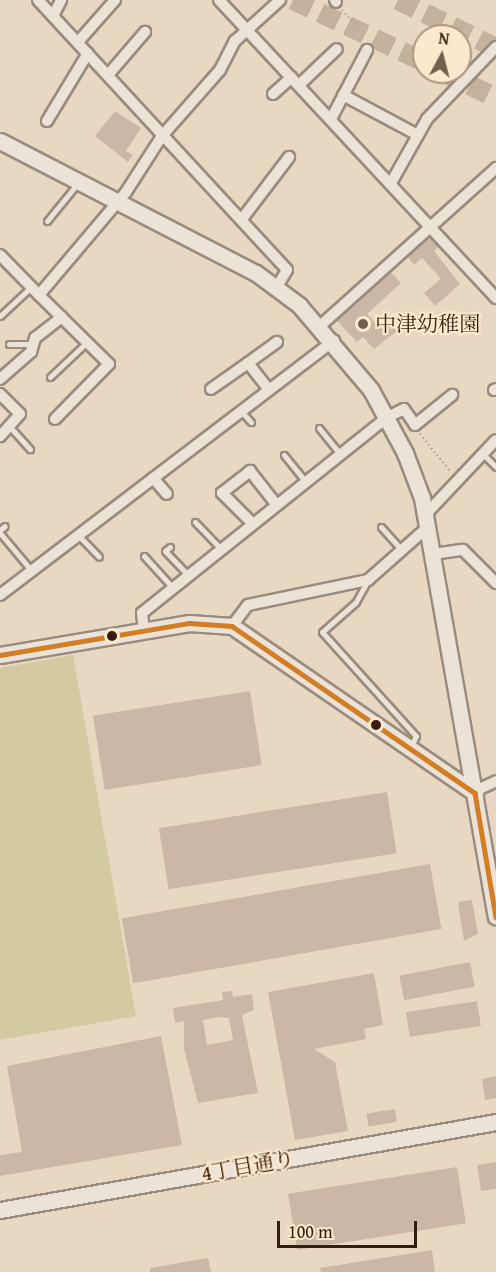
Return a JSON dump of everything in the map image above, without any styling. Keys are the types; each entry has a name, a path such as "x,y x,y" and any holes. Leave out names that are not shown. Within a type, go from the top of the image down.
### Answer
{"street":[{"path":"38,0 287,270 276,288"},
{"path":"53,16 61,0"},
{"path":"78,42 115,0"},
{"path":"219,0 496,298"},
{"path":"35,291 117,201 162,136 220,70 246,29 280,0"},
{"path":"108,75 144,37"},
{"path":"391,183 418,135 459,82 496,47"},
{"path":"273,94 337,50"},
{"path":"331,119 343,95 345,77 367,50"},
{"path":"47,121 88,53"},
{"path":"343,95 418,135"},
{"path":"0,141 220,251 276,288 334,341 386,418 405,453 426,521 475,792 490,850 496,917"},
{"path":"242,219 267,192 288,162"},
{"path":"320,326 432,228 496,168"},
{"path":"2,261 62,316 109,364 73,395 55,418"},
{"path":"0,379 31,352 33,344 62,316"},
{"path":"0,595 78,535 133,498 197,439 242,411 334,341"},
{"path":"214,384 248,363 271,343"},
{"path":"248,363 269,390"},
{"path":"0,394 20,414 0,436"},
{"path":"144,630 142,613 386,418 404,409 415,425 452,395"},
{"path":"232,626 248,605 368,580 403,551 458,479 496,440"},
{"path":"253,524 222,494 250,471 276,504"},
{"path":"153,478 167,494"},
{"path":"433,554 463,550 496,583"},
{"path":"0,655 144,630 210,622 232,626 475,792"},
{"path":"475,792 496,781"},
{"name":"4丁目通り","path":"0,1210 496,1122"}],"lane":[{"path":"47,221 79,182"},
{"path":"0,316 35,291"},
{"path":"50,377 87,342"},
{"path":"9,344 33,344"},
{"path":"51,366 56,370"},
{"path":"242,411 250,422"},
{"path":"10,427 30,449"},
{"path":"320,428 340,454"},
{"path":"482,453 496,467"},
{"path":"284,455 305,481"},
{"path":"195,522 222,550"},
{"path":"381,527 403,551"},
{"path":"2,530 31,570"},
{"path":"78,535 99,557"},
{"path":"170,547 165,551 189,576"},
{"path":"144,555 173,588"},
{"path":"146,570 152,564"},
{"path":"368,580 356,602 322,632 416,736 410,748"}],"path":[{"path":"336,1 359,28"},
{"path":"415,425 458,479"}],"shaded area":[{"path":"73,655 136,1016 0,1040 0,668"}],"building":[{"path":"115,111 141,128 126,151 133,155 128,162 95,136"},
{"path":"430,238 438,247 434,251 460,284 435,306 424,293 441,279 422,258 414,265 408,257"},
{"path":"391,272 401,283 367,314 381,329 391,322 397,331 374,349 363,337 357,342 337,321"},
{"path":"250,691 262,765 105,790 93,716"},
{"path":"387,792 397,853 169,889 159,828"},
{"path":"430,864 441,929 133,983 122,918"},
{"path":"472,900 478,934 464,941 458,902"},
{"path":"470,962 475,987 404,1000 399,976"},
{"path":"374,973 383,1025 364,1029 366,1039 314,1049 335,1062 348,1131 295,1140 268,992"},
{"path":"232,991 233,997 252,994 254,1010 242,1015 258,1093 198,1103 184,1049 184,1021 175,1023 173,1008 223,1000 222,992","holes":["218,1017 229,1018 233,1040 207,1045 203,1020"]},
{"path":"477,1001 481,1026 410,1037 406,1012"},
{"path":"161,1036 182,1145 0,1176 0,1155 22,1152 7,1066"},
{"path":"496,1076 496,1098 485,1100 482,1079"},
{"path":"395,1109 397,1122 368,1126 366,1114"},
{"path":"496,1162 496,1189 481,1191 477,1165"},
{"path":"457,1167 466,1223 297,1250 288,1194"},
{"path":"432,1250 435,1272 321,1272 320,1268"},
{"path":"208,1258 211,1272 150,1272 150,1268"}],"tunnel":[{"path":"293,0 412,56"},
{"path":"398,0 496,48"},
{"path":"467,84 496,98"}],"transit line":[{"path":"0,655 189,623 232,626 475,793 496,917"}],"place":[{"name":"中津幼稚園","path":"363,324"}]}
